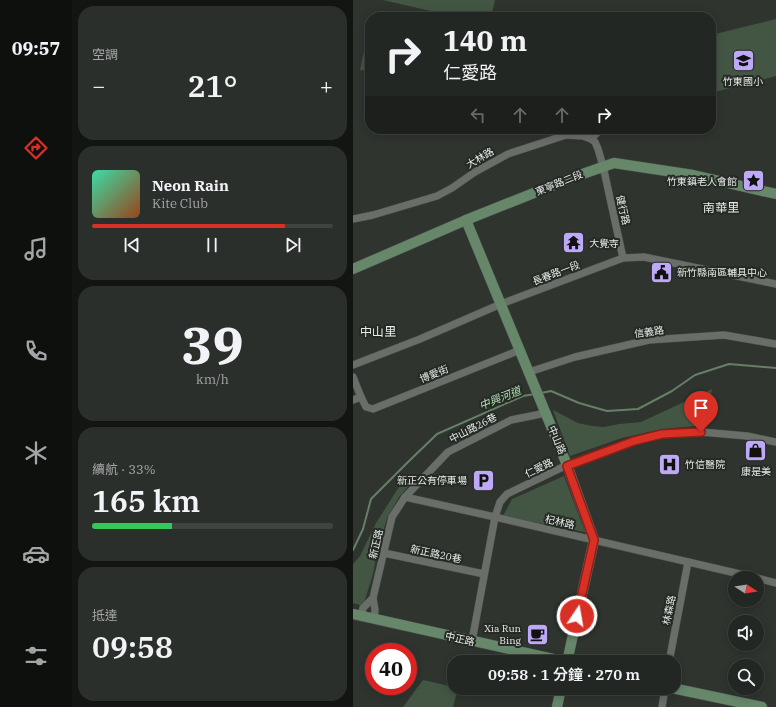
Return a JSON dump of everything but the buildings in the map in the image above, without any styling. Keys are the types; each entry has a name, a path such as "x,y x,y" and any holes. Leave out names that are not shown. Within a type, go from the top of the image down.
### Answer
{"street":[{"path":"595,134 591,138 595,142 603,166"},
{"name":"大林路","path":"353,219 437,196 452,188 475,172 508,154 567,135 591,138"},
{"name":"東寧路二段","path":"353,269 466,220 614,163 693,175 776,194"},
{"name":"健行路","path":"603,166 623,258"},
{"path":"466,220 529,372"},
{"name":"長春路一段","path":"353,365 420,339 501,304 623,258 644,257 776,284"},
{"name":"信義路","path":"529,372 575,358 649,340 724,335 776,344"},
{"name":"博愛街","path":"361,397 366,407 373,409 520,350"},
{"name":"中山路","path":"529,372 567,466 594,540"},
{"path":"353,377 361,397 353,400"},
{"name":"中山路26巷","path":"405,497 448,452 511,420 546,413"},
{"name":"仁愛路","path":"471,641 495,517 500,502 507,494 567,466 634,441 662,434 701,432 747,436 776,442"},
{"name":"杞林路","path":"405,497 728,571"},
{"name":"新正路","path":"374,619 375,610 373,598 392,516 405,497"},
{"path":"569,655 594,540"},
{"name":"新正路20巷","path":"384,553 484,574"},
{"name":"林森路","path":"670,655 688,562"},
{"name":"杞林路","path":"764,580 776,583"},
{"name":"新正路","path":"357,615 373,598"},
{"name":"中正路","path":"357,615 535,655"},
{"path":"681,690 762,707"},
{"path":"557,707 560,695"},
{"path":"662,707 664,695"}],"green space":[{"path":"383,0 495,0 492,12 435,12"},
{"path":"776,19 776,76 716,92 716,34"},
{"path":"365,46 365,70 360,70"},
{"path":"712,389 706,425 662,429 622,438 570,456 553,410 578,423 604,427 641,422"},
{"path":"564,476 585,532 503,516 512,499"},
{"path":"404,479 411,483 399,497 387,518 377,552 373,574 363,606 353,603 353,564 360,556 376,523"},
{"path":"423,680 447,685 447,695 456,695 453,707 403,707 412,695 417,695 417,688"}],"waterway":[{"name":"中興河道","path":"541,393 551,391 579,403 607,411 638,409 672,391 695,375 729,364 776,368"},
{"name":"中興河道","path":"353,550 363,529 371,499 437,434 523,396 535,394"}],"place":[{"name":"竹東國小","path":"743,61"},
{"name":"竹東鎮老人會館","path":"753,181"},
{"name":"大覺寺","path":"573,243"},
{"name":"新竹縣南區輔具中心","path":"662,272"},
{"name":"康是美","path":"756,451"},
{"name":"竹信醫院","path":"669,464"},
{"name":"新正公有停車場","path":"483,480"},
{"name":"Xia Run Bing","path":"537,634"}],"district":[{"name":"南華里","path":"721,207"},
{"name":"中山里","path":"378,331"}],"route":[{"path":"577,616 594,540 567,466 634,441 662,434 701,432"}]}
